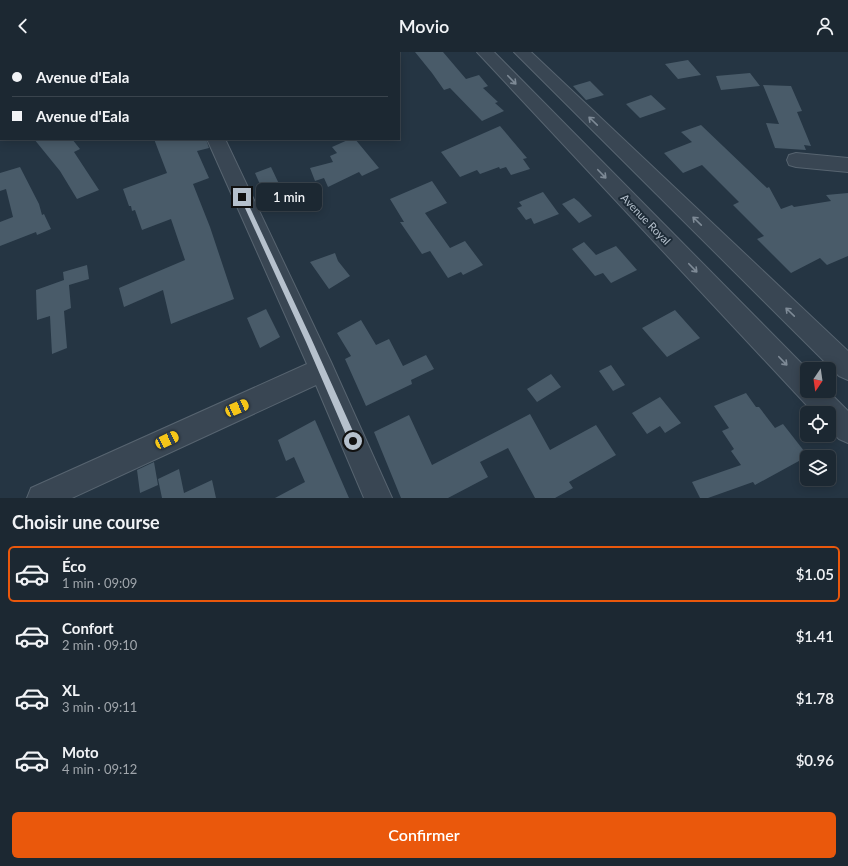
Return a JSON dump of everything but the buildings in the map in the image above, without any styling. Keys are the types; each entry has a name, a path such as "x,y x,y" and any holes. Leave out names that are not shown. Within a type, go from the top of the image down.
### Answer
{"street":[{"name":"Avenue Royal","path":"485,52 800,380"},
{"path":"522,52 848,368"},
{"path":"216,140 322,370 378,498"},
{"path":"796,160 848,165"},
{"path":"41,498 322,370"},
{"path":"818,398 848,430"}],"route":[{"path":"242,197 309,341 353,441"}]}
